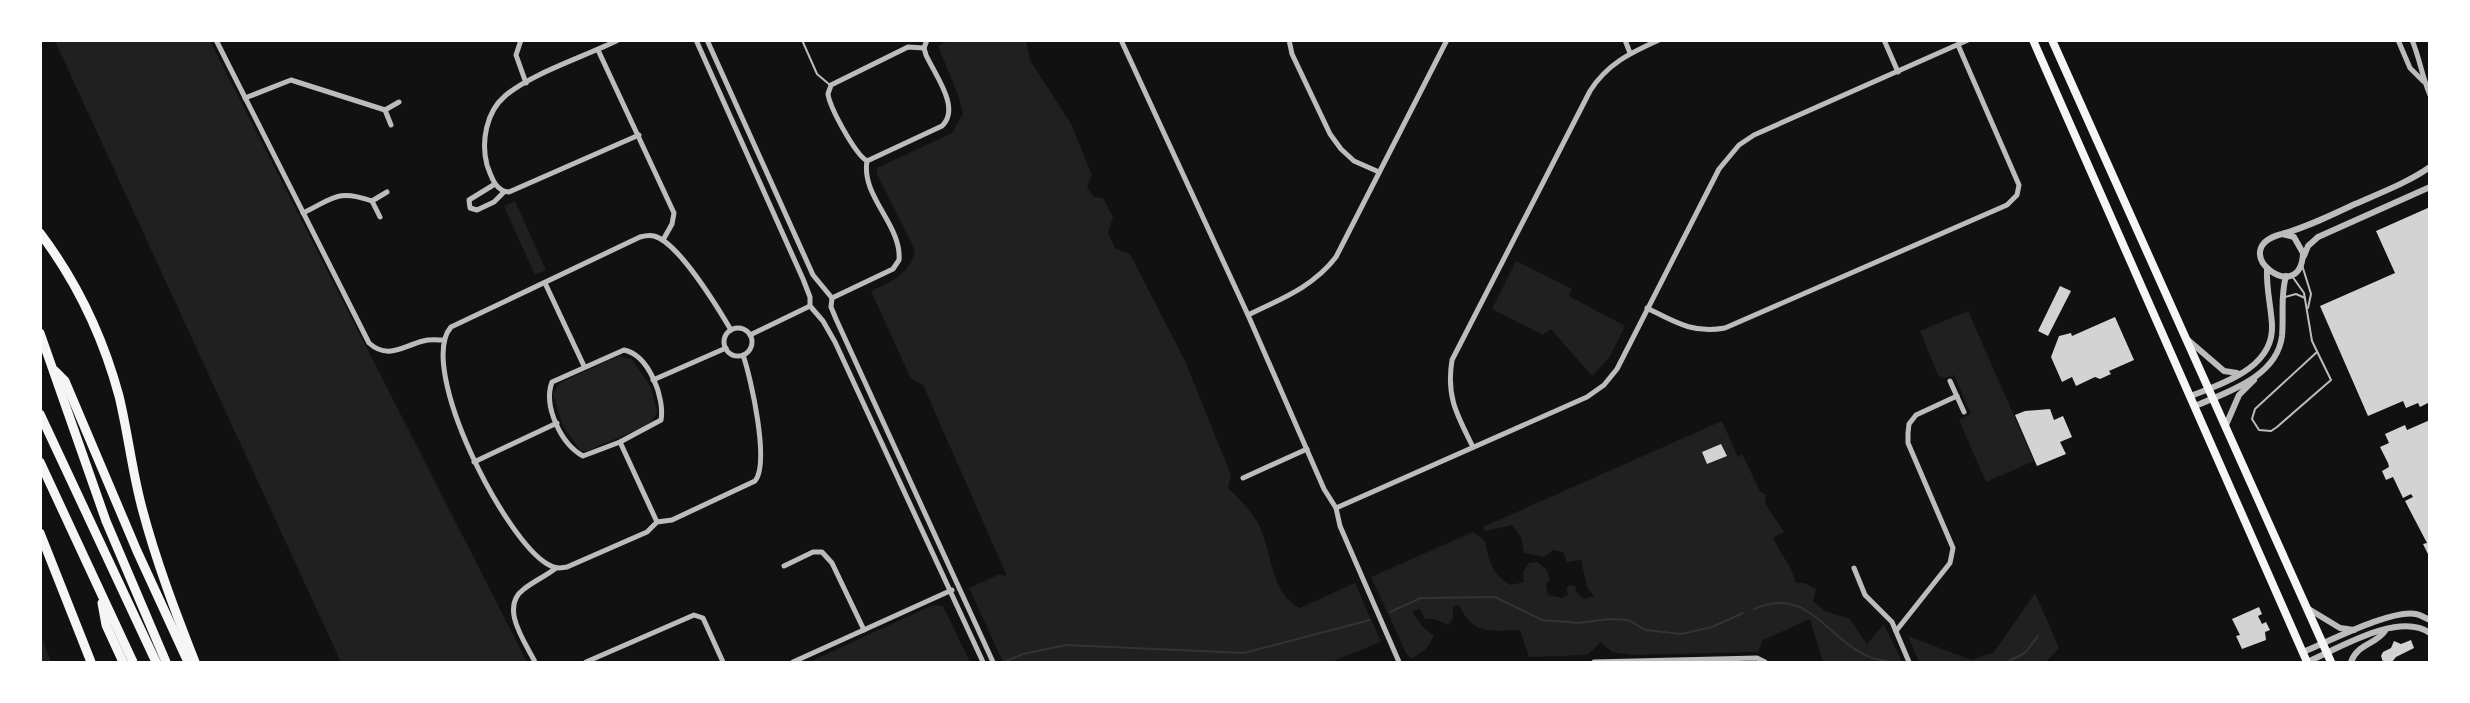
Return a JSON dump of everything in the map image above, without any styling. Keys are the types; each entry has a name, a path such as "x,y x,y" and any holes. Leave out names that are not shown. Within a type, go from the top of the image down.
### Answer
{"highway":[{"path":"40,233 74,284 105,353 119,397 141,506 156,558 195,663"},
{"path":"40,333 106,521 166,663"},
{"path":"52,366 65,381 136,551 188,663"},
{"path":"40,414 156,663"},
{"path":"40,462 134,663"},
{"path":"40,533 91,663"},
{"path":"101,592 106,625 123,663"}],"main road":[{"path":"2033,40 2307,662"},
{"path":"2053,41 2331,663"}],"street":[{"path":"216,40 369,343 376,349 394,352 421,341 443,340"},
{"path":"521,40 516,56 526,83"},
{"path":"504,192 495,184 487,163 485,143 492,111 505,96 526,83 618,40"},
{"path":"696,40 810,297 810,306 818,314 835,342 982,663"},
{"path":"707,40 813,275 832,298"},
{"path":"867,161 942,126 947,121 949,106 924,48 927,40"},
{"path":"1121,40 1248,315 1306,449 1336,508 1340,526 1400,663"},
{"path":"1289,40 1292,54 1330,134 1354,161 1379,172"},
{"path":"1248,315 1309,285 1324,273 1336,257 1447,40"},
{"path":"1625,40 1630,53"},
{"path":"1473,447 1452,404 1449,381 1452,360 1600,75 1630,53 1659,40"},
{"path":"1884,40 1898,72"},
{"path":"1336,508 1587,397 1604,385 1617,369 1719,169 1739,145 1754,135 1968,40"},
{"path":"2398,40 2410,68 2423,81 2430,96"},
{"path":"2412,40 2422,64 2423,81"},
{"path":"1647,309 1690,328 1707,331 1725,328 2007,205 2018,195 2019,185 1958,45"},
{"path":"867,161 859,156 850,143 828,94 831,85 908,47 924,48"},
{"path":"598,50 674,213 672,224 663,240"},
{"path":"245,98 291,80 385,110 399,102"},
{"path":"385,110 391,125"},
{"path":"495,184 472,196 469,200 470,208 477,210 494,202 504,192 516,191 639,135"},
{"path":"832,298 893,269 899,260 897,243 868,180 867,161"},
{"path":"2191,396 2241,373 2263,356 2271,338 2266,269 2261,258 2263,246 2271,237 2406,182 2430,167"},
{"path":"2226,425 2239,395 2268,367 2280,343 2281,300 2288,275 2302,262 2308,246 2318,237 2430,187"},
{"path":"372,201 387,192"},
{"path":"303,213 341,195 349,194 372,201 380,217"},
{"path":"2282,234 2299,242 2302,262"},
{"path":"731,330 702,284 663,240 652,235 640,237 452,327 443,340 451,397 474,462 505,516 521,538 546,564 556,568 567,567 647,532 657,522 672,520 748,486 759,476 757,426 743,355"},
{"path":"2266,269 2276,275 2288,275"},
{"path":"544,283 584,366"},
{"path":"810,297 815,292 826,292"},
{"path":"832,298 831,307 993,663"},
{"path":"750,334 810,306"},
{"path":"818,314 827,312 831,307"},
{"path":"739,328 750,334 752,347 743,355 731,354 726,348 724,340 731,330 739,328"},
{"path":"2187,340 2224,371 2241,373"},
{"path":"653,380 726,348"},
{"path":"624,350 639,357 653,380 662,412 660,420 620,442 583,456 568,444 556,423 549,400 552,382 584,366 624,350"},
{"path":"2195,406 2256,377"},
{"path":"1950,381 1964,412"},
{"path":"1896,631 1950,563 1953,548 1908,443 1909,424 1916,415 1957,396"},
{"path":"474,462 556,423"},
{"path":"620,442 657,522"},
{"path":"1243,478 1306,449"},
{"path":"784,566 813,552 822,552 832,563 864,630"},
{"path":"535,663 515,622 513,609 522,590 556,568"},
{"path":"1854,568 1865,596 1888,616 1910,663"},
{"path":"793,663 959,587"},
{"path":"2306,607 2340,628 2355,630"},
{"path":"2303,652 2355,630 2397,616 2416,614 2430,620"},
{"path":"586,663 694,615 703,618 723,663"},
{"path":"2307,662 2399,626 2414,625 2430,633"},
{"path":"2351,663 2361,647 2381,637 2385,630"},
{"path":"1594,663 1751,658 1765,663"}],"lane":[{"path":"802,40 817,74 831,85"},
{"path":"2302,262 2311,294 2307,311"},
{"path":"2288,275 2298,281 2305,298 2308,328 2331,380 2271,431 2259,430 2252,419 2255,409 2317,352"},
{"path":"2281,300 2296,294 2305,298"}],"shaded area":[{"path":"949,40 1026,41 1030,60 1071,124 1092,175 1087,187 1094,197 1103,198 1113,217 1108,233 1115,248 1130,254 1185,361 1231,475 1228,488 1248,508 1260,526 1275,575 1284,594 1300,608 1355,583 1381,642 1331,662 1003,662 969,588 1000,574 1005,576 1006,574 923,385 911,379 871,291 899,276 909,265 915,250 877,174 877,168 952,133 963,113 938,46"},
{"path":"55,41 210,41 527,662 341,662"},
{"path":"515,201 546,270 535,275 504,206"},
{"path":"1516,261 1572,289 1569,296 1625,326 1609,358 1592,376 1551,329 1543,335 1492,309"},
{"path":"1968,311 2034,461 1986,482 1959,420 1971,414 1954,375 1944,378 1938,375 1920,331"},
{"path":"619,356 632,359 651,388 657,411 655,417 646,426 587,451 581,451 563,426 553,394 558,385 566,380"},
{"path":"1722,421 1738,457 1742,454 1760,491 1766,495 1765,503 1784,532 1773,538 1793,573 1796,583 1804,583 1816,589 1813,601 1825,611 1850,619 1867,644 1884,624 1902,662 1823,662 1810,619 1763,640 1758,652 1631,655 1612,652 1601,642 1587,655 1529,657 1520,630 1484,629 1470,622 1459,605 1453,607 1453,619 1448,625 1435,619 1425,619 1420,609 1412,611 1423,627 1434,636 1427,648 1412,659 1406,653 1371,577 1473,532 1485,541 1496,572 1511,585 1524,582 1523,572 1529,563 1537,562 1546,569 1550,579 1546,585 1548,595 1562,598 1569,594 1566,589 1569,585 1575,586 1576,592 1584,599 1594,596 1587,587 1581,560 1567,562 1563,552 1553,550 1544,557 1524,553 1521,537 1512,525 1485,531 1483,527"},
{"path":"2035,593 2059,648 2046,662 1919,662 1908,636 1971,660 1994,652"},
{"path":"933,605 943,606 970,662 809,662"},
{"path":"41,634 51,662 41,662"}],"building":[{"path":"2430,207 2430,402 2420,407 2418,403 2406,408 2403,401 2368,416 2320,306 2395,273 2376,231"},
{"path":"2060,286 2071,291 2048,336 2038,331"},
{"path":"2115,317 2134,360 2109,371 2111,374 2100,379 2095,377 2076,386 2072,377 2062,382 2051,357 2059,336 2071,333 2072,336"},
{"path":"2050,409 2054,420 2063,416 2072,437 2060,442 2066,454 2037,466 2015,415 2025,411"},
{"path":"2430,420 2430,558 2423,544 2427,543 2405,501 2413,497 2411,494 2403,498 2393,477 2386,480 2382,471 2389,467 2380,447 2389,443 2385,434 2405,425 2407,430"},
{"path":"1721,444 1727,456 1707,464 1702,452"},
{"path":"2259,607 2262,614 2258,616 2262,624 2266,622 2270,630 2265,632 2266,640 2242,649 2236,636 2240,635 2232,619"},
{"path":"2411,640 2414,648 2396,657 2392,662 2383,662 2381,656 2383,652 2391,648 2394,641 2401,644"}],"waterway":[{"path":"1390,612 1421,598 1495,597 1542,620 1579,623 1609,619 1629,620 1645,630 1681,634 1712,627 1743,613"},
{"path":"1754,609 1772,604 1787,604 1801,608 1863,654 1890,662"},
{"path":"1004,662 1023,654 1066,645 1244,653 1370,620"},
{"path":"2007,662 2025,653 2038,636"}]}
